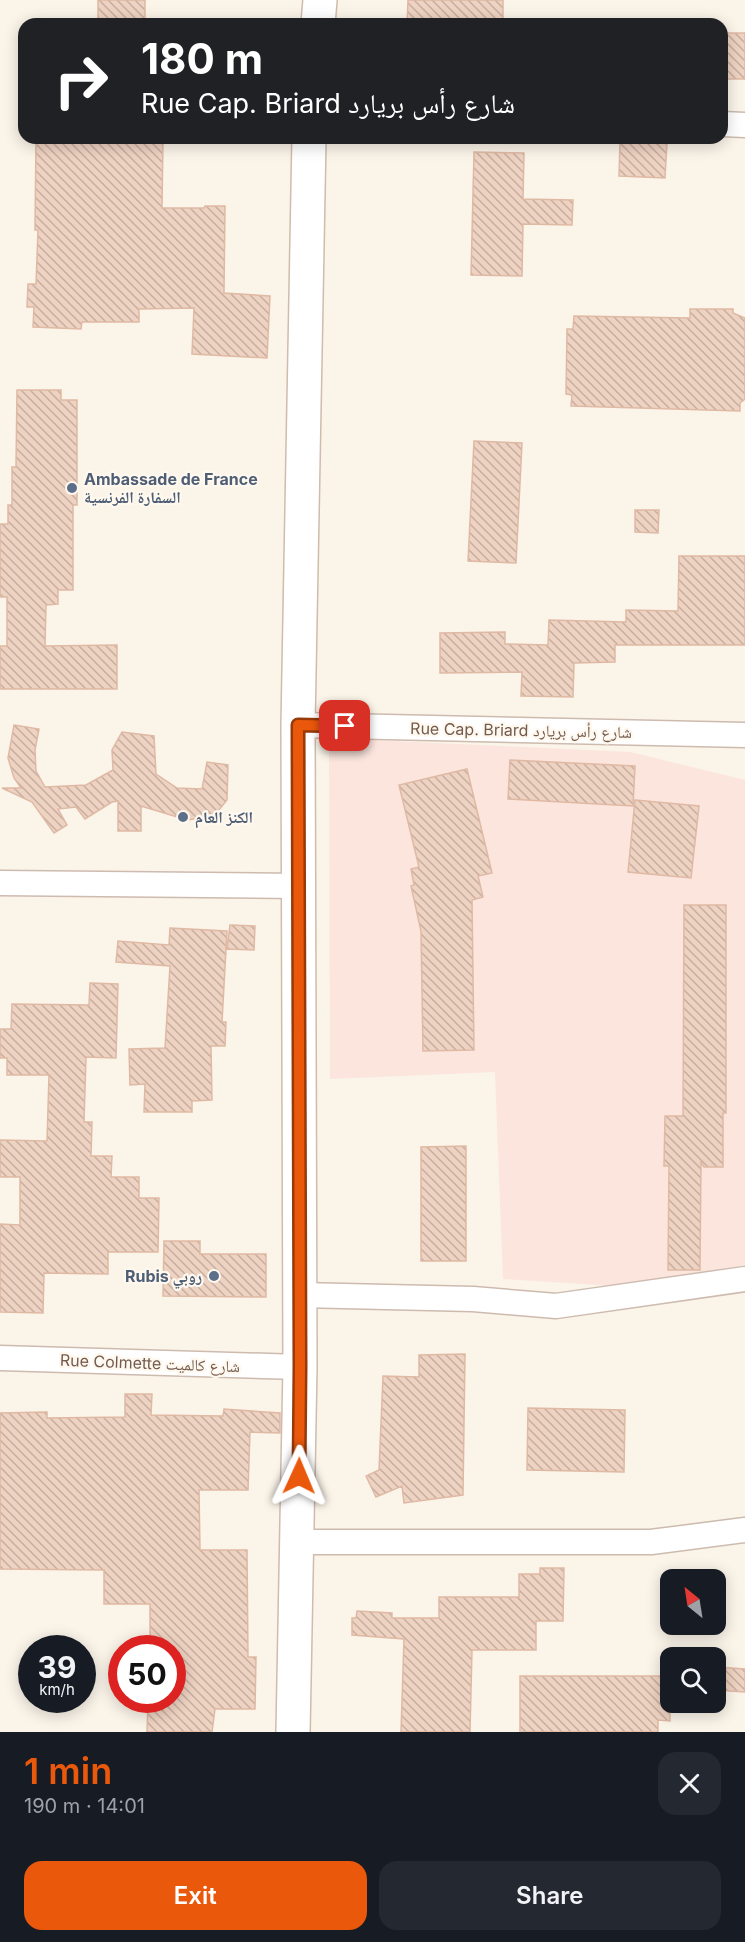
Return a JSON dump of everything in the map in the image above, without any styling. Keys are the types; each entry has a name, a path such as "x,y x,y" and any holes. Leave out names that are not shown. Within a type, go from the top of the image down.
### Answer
{"main road":[{"path":"318,18 320,0"},
{"path":"293,1732 300,1367 298,725 309,144"}],"street":[{"path":"728,124 745,125"},
{"name":"Rue Cap. Briard شارع رأس بريارد","path":"298,725 745,735"},
{"path":"0,883 298,886"},
{"path":"300,1295 473,1299 556,1306 745,1279"},
{"name":"Rue Colmette شارع كالميت","path":"0,1358 300,1367"},
{"path":"298,1542 651,1542 745,1530"}],"shaded area":[{"path":"329,738 630,752 745,780 745,1265 615,1286 503,1279 495,1072 330,1079"}],"building":[{"path":"98,0 145,0 145,18 98,18"},
{"path":"408,0 503,0 503,18 407,18"},
{"path":"728,33 745,33 745,79 728,79"},
{"path":"36,144 163,144 162,208 225,206 224,293 270,296 267,358 192,354 194,308 139,309 139,322 82,322 81,329 33,327 34,307 27,307 28,284 36,284 38,230 35,230"},
{"path":"620,144 667,144 665,178 619,176"},
{"path":"474,152 524,153 523,199 573,200 572,225 523,224 522,276 471,275"},
{"path":"690,309 733,309 733,313 745,318 745,399 740,403 740,411 571,406 572,395 566,394 567,329 573,329 574,316 690,318"},
{"path":"17,390 61,390 61,400 77,400 77,505 73,505 73,590 58,590 58,604 46,605 45,646 117,645 117,689 0,689 0,646 7,646 7,597 0,597 0,524 8,524 8,505 12,505 12,467 16,467"},
{"path":"474,441 522,443 516,563 468,561"},
{"path":"635,510 659,510 658,533 635,532"},
{"path":"679,556 745,556 745,645 615,645 615,662 574,663 573,697 521,696 522,672 440,673 440,633 505,632 505,644 548,645 549,620 626,622 626,610 678,611"},
{"path":"14,725 39,729 35,750 36,771 45,787 86,785 113,770 112,750 122,732 154,736 156,774 177,788 202,789 207,762 228,765 227,800 214,816 187,820 141,806 141,831 118,831 118,801 112,802 85,819 76,807 58,809 67,825 54,833 32,802 2,788 21,788 14,778 8,758"},
{"path":"510,760 635,766 633,806 508,799"},
{"path":"467,769 492,873 478,876 483,897 472,900 474,1050 423,1051 421,931 411,886 414,885 411,869 419,867 399,785"},
{"path":"635,800 699,806 691,878 628,872"},
{"path":"684,905 726,905 726,1113 723,1113 723,1167 704,1167 701,1162 700,1270 668,1270 669,1166 664,1166 665,1116 683,1116"},
{"path":"230,925 255,926 254,950 227,949"},
{"path":"170,928 227,931 222,1022 226,1022 225,1046 211,1046 212,1100 192,1101 192,1112 144,1112 145,1084 130,1085 129,1049 165,1048 170,966 116,962 118,941 169,945"},
{"path":"90,983 118,984 116,1058 86,1057 84,1122 92,1122 91,1156 112,1156 111,1177 139,1177 139,1198 159,1198 158,1252 108,1252 108,1274 44,1273 43,1313 0,1312 0,1224 20,1225 20,1177 0,1177 0,1140 47,1141 49,1075 7,1075 7,1058 0,1058 0,1029 11,1029 12,1004 89,1005"},
{"path":"466,1146 466,1261 421,1261 421,1147"},
{"path":"164,1241 200,1241 200,1254 266,1254 266,1297 163,1296"},
{"path":"465,1354 463,1495 404,1503 402,1486 376,1497 366,1476 379,1470 383,1376 419,1377 419,1355"},
{"path":"125,1394 152,1394 151,1415 223,1416 224,1409 280,1413 280,1433 250,1432 248,1490 199,1490 200,1550 247,1550 248,1657 256,1657 255,1709 215,1709 212,1732 147,1732 148,1713 186,1713 186,1635 150,1635 150,1604 104,1604 104,1570 0,1569 0,1413 47,1412 47,1418 125,1417"},
{"path":"528,1408 625,1410 624,1472 527,1470"},
{"path":"540,1568 564,1568 563,1621 536,1621 536,1650 472,1650 470,1732 401,1732 404,1639 352,1635 352,1618 356,1618 357,1611 392,1613 392,1618 439,1618 439,1597 519,1597 519,1574 540,1574"},
{"path":"726,1668 745,1669 745,1692 726,1691"},
{"path":"520,1676 660,1676 660,1713 670,1713 670,1721 658,1720 658,1732 520,1732"}],"place":[{"name":"Ambassade de France السفارة الفرنسية","path":"72,488"},
{"name":"الكنز العام","path":"183,817"},
{"name":"Rubis روبي","path":"214,1276"}],"route":[{"path":"299,1476 298,725 345,726"}]}
